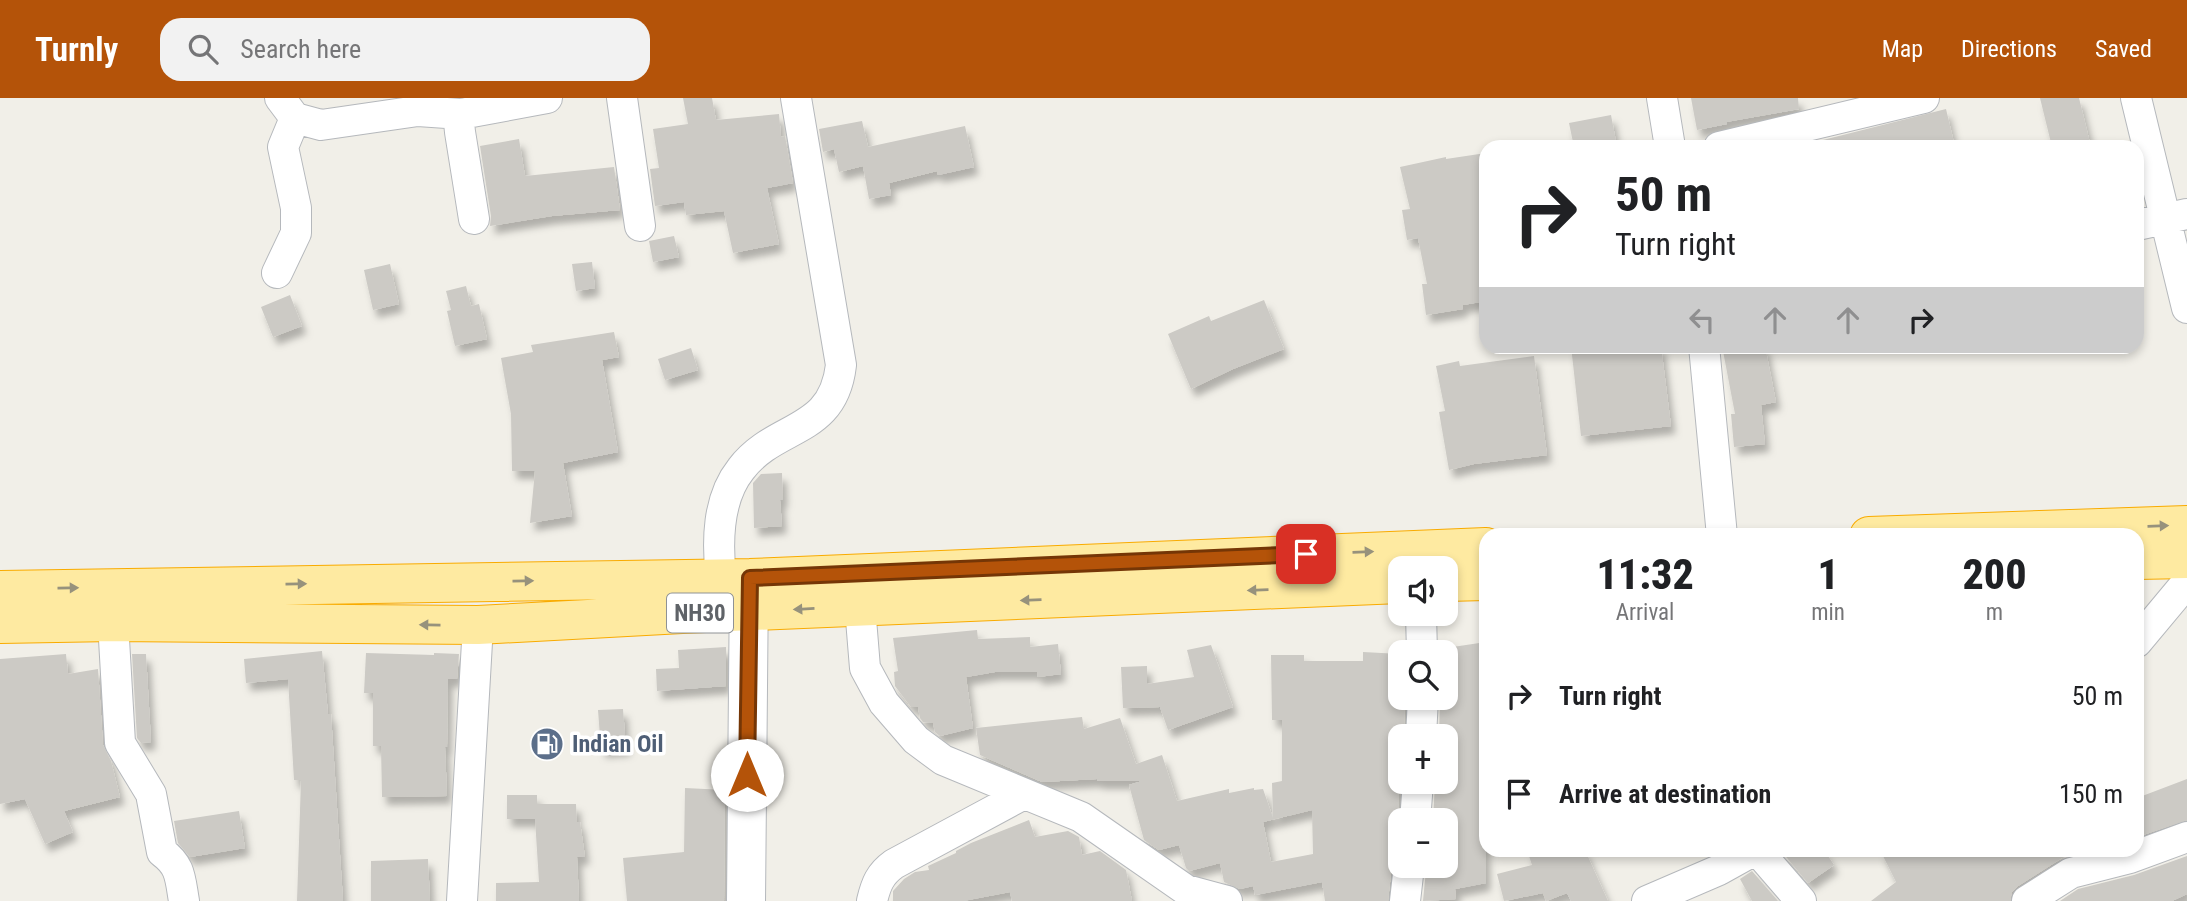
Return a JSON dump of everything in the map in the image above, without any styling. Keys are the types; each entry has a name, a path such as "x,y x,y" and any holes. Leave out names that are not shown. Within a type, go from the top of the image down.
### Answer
{"highway":[{"path":"2100,528 2187,525"},
{"name":"NH30","path":"0,590 739,589 1479,547"},
{"path":"2144,560 2187,559"},
{"path":"1458,582 1479,581"},
{"name":"NH30","path":"0,624 113,622 478,625 739,589 860,607 1388,585"}],"street":[{"path":"277,274 296,233 296,208 284,147 287,108 321,125 418,111 461,114 547,98"},
{"path":"622,98 640,226"},
{"path":"746,901 739,589 718,547 722,512 740,469 759,451 814,418 830,403 838,384 841,365 797,98"},
{"path":"1662,98 1669,140"},
{"path":"1748,140 1924,98"},
{"path":"2136,98 2177,216 2187,308"},
{"path":"461,114 460,132 474,219"},
{"path":"2144,223 2177,216"},
{"path":"1705,354 1721,528"},
{"path":"2144,634 2187,582"},
{"path":"860,607 865,668 884,703 916,740 943,760 1081,817 1186,890 1227,901"},
{"path":"113,622 120,743 151,794 162,852 175,861 184,901"},
{"path":"462,901 478,625"},
{"path":"872,901 877,881 884,871 1024,794"},
{"path":"2144,853 2187,837"},
{"path":"1762,857 1801,901"},
{"path":"2027,901 2071,873 2133,857"},
{"path":"1647,901 1714,860"},
{"path":"1405,901 1408,878"}],"building":[{"path":"683,98 712,98 716,120 779,114 781,137 785,136 793,183 767,188 779,244 733,253 724,211 686,215 684,202 655,206 650,169 659,168 653,129 688,124"},
{"path":"1691,98 1798,98 1799,109 1697,130"},
{"path":"2040,98 2079,98 2089,140 2050,140"},
{"path":"1946,109 1953,140 1823,140"},
{"path":"1611,115 1616,140 1573,140 1569,123"},
{"path":"862,121 868,147 965,126 974,167 938,175 937,171 889,183 891,195 869,199 863,166 839,172 834,149 823,152 819,129"},
{"path":"519,139 525,176 614,167 620,210 552,216 490,226 491,216 480,146"},
{"path":"1479,154 1479,302 1463,305 1463,309 1426,315 1422,284 1427,284 1418,238 1407,240 1402,210 1410,209 1400,167"},
{"path":"674,236 679,257 653,262 649,241"},
{"path":"592,262 595,288 576,291 572,264"},
{"path":"390,264 399,304 373,310 364,270"},
{"path":"466,286 471,306 479,304 487,339 455,346 447,311 451,310 446,291"},
{"path":"290,295 302,326 273,337 261,307"},
{"path":"1264,300 1284,349 1191,389 1168,334 1209,316 1211,321"},
{"path":"614,332 619,357 602,360 618,452 563,463 572,516 530,523 535,471 512,471 511,414 501,358 533,352 531,345"},
{"path":"691,348 698,370 665,380 658,359"},
{"path":"1572,354 1662,354 1671,426 1581,436"},
{"path":"1724,354 1767,354 1776,402 1761,405 1765,444 1734,447 1731,414 1735,414"},
{"path":"1534,356 1547,455 1474,464 1449,470 1439,412 1445,411 1436,366 1459,361 1460,366"},
{"path":"782,473 782,526 754,528 753,483 761,474"},
{"path":"977,630 978,639 1030,637 1030,647 1058,644 1061,674 1038,677 1037,672 995,672 966,677 973,728 940,736 935,732 933,723 923,722 918,707 911,707 895,686 894,672 898,671 893,638"},
{"path":"1479,643 1479,857 1486,857 1486,883 1455,889 1456,899 1423,901 1425,878 1458,878 1458,808 1434,808 1434,794 1458,794 1458,724 1439,724 1440,710 1458,710 1458,646"},
{"path":"1211,645 1233,707 1168,730 1160,707 1123,708 1121,667 1147,666 1147,684 1194,677 1187,650"},
{"path":"726,647 726,686 657,691 656,669 679,668 678,650"},
{"path":"322,651 328,714 331,714 343,901 297,901 301,780 294,780 288,679 246,683 244,659"},
{"path":"1363,652 1388,653 1388,710 1405,710 1404,724 1388,724 1388,794 1399,794 1399,808 1388,808 1388,878 1390,878 1388,901 1325,901 1322,882 1255,895 1253,886 1240,889 1224,882 1220,863 1189,871 1179,845 1159,850 1144,840 1129,785 1142,781 1097,779 1042,782 980,755 976,728 1082,717 1084,729 1120,718 1136,764 1162,755 1177,801 1229,789 1229,793 1263,789 1273,818 1272,783 1282,781 1282,720 1272,720 1271,655 1304,655 1304,661 1363,661","holes":["1312,810 1313,854 1271,862 1263,822"]},
{"path":"366,653 459,654 457,679 448,679 445,747 447,796 382,797 381,746 373,746 373,693 364,693"},
{"path":"66,654 68,674 98,669 103,745 111,761 120,797 64,811 73,832 45,844 25,799 0,804 0,659"},
{"path":"132,654 146,654 151,742 141,743 137,738"},
{"path":"623,709 626,748 601,750 598,710"},
{"path":"2187,779 2187,820 2144,835 2144,795"},
{"path":"685,788 725,790 724,901 627,901 623,858 684,852"},
{"path":"507,795 537,795 537,804 576,804 585,857 577,857 579,901 496,901 496,883 539,882 535,819 507,819"},
{"path":"239,811 245,848 190,857 178,843 174,821"},
{"path":"1029,820 1035,837 1068,831 1079,837 1082,855 1100,851 1126,870 1132,901 1012,901 1010,892 963,901 893,901 893,891 915,872 929,870 928,866 971,843"},
{"path":"2187,856 2187,894 2172,901 2060,901 2078,889 2134,875"},
{"path":"1529,857 1588,857 1608,901 1571,901 1567,893 1546,901 1543,893 1504,901 1497,874 1532,865"},
{"path":"1786,857 1829,857 1834,865 1808,883"},
{"path":"1884,857 2065,857 2018,886 2012,892 2010,901 1871,901 1896,882"},
{"path":"428,859 430,901 371,901 371,861"},
{"path":"1752,871 1778,901 1752,901 1740,879"}],"place":[{"name":"Indian Oil","path":"547,744"}],"route":[{"path":"747,775 750,578 1306,554"}]}
